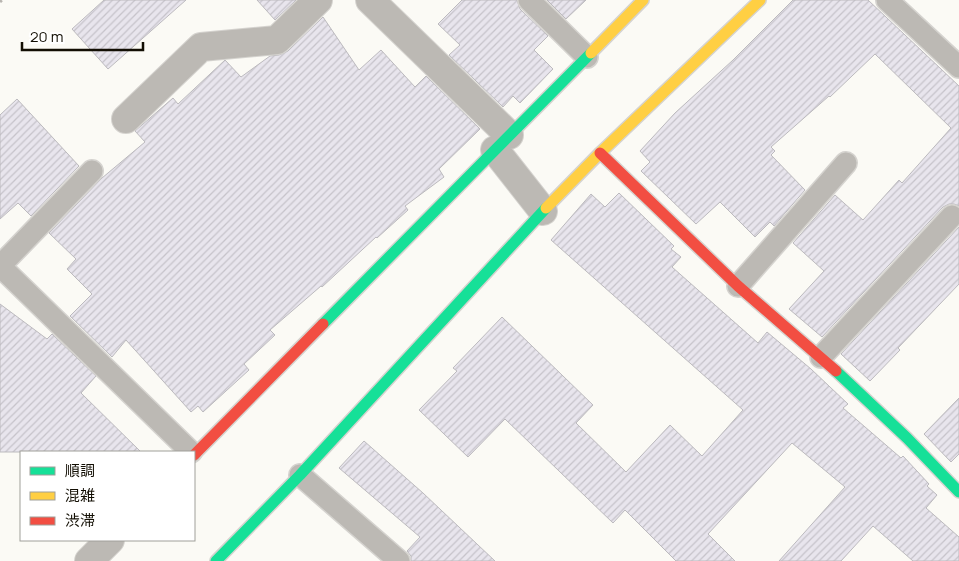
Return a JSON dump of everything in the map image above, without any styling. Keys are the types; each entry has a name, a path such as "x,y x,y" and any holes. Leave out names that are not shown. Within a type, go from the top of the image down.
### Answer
{"street":[{"path":"126,119 201,47 277,40 318,0"},
{"path":"370,0 502,142 543,211"},
{"path":"195,451 643,0"},
{"path":"216,561 300,475 543,211 600,153 760,0"},
{"path":"600,153 738,286 821,357 907,438 959,492"},
{"path":"89,561 109,541"}],"lane":[{"path":"529,0 587,57"},
{"path":"887,0 959,67"},
{"path":"738,286 846,163"},
{"path":"92,171 0,266 189,451"},
{"path":"821,357 952,216"},
{"path":"300,475 399,561"}],"building":[{"path":"104,0 186,0 108,69 72,29"},
{"path":"257,0 296,0 275,20"},
{"path":"462,0 517,0 520,9 548,36 534,50 553,69 520,103 513,96 503,107 449,55 460,45 438,24"},
{"path":"547,0 586,0 566,19"},
{"path":"793,0 868,0 959,86 959,206 949,204 943,207 822,337 789,309 824,271 793,243 835,195 863,220 899,180 902,183 951,128 875,54 830,97 771,147 775,151 771,155 805,190 774,226 770,222 755,237 720,202 696,224 641,171 650,162 640,151 675,113 733,60"},
{"path":"323,17 359,70 381,50 415,87 426,76 480,129 439,169 444,177 405,206 408,210 322,287 270,330 275,335 244,364 249,370 203,412 198,406 191,412 126,340 112,357 70,316 92,294 67,269 76,259 49,233 102,178 145,142 135,131 173,98 178,104 225,60 241,77 270,56 288,51"},
{"path":"17,99 79,166 31,216 18,203 0,219 0,115"},
{"path":"619,193 674,246 671,249 681,257 672,267 758,343 767,332 811,369 848,404 843,408 901,458 903,456 929,484 927,486 937,495 926,508 959,537 959,561 913,561 873,526 841,561 779,561 845,487 792,443 708,534 735,561 676,561 625,510 613,523 505,419 468,457 419,410 457,371 453,368 502,317 593,405 576,423 626,472 670,425 702,456 743,410 551,240 591,194 605,207"},
{"path":"959,227 959,284 898,348 900,350 870,381 841,354"},
{"path":"0,304 47,339 52,334 96,376 81,393 140,451 0,452"},
{"path":"959,398 959,454 951,462 924,434"},
{"path":"364,441 423,493 495,561 411,561 411,556 407,551 420,537 339,468"}],"traffic: fast":[{"path":"323,324 591,53"},
{"path":"216,561 300,475 546,208"},
{"path":"836,371 907,438 959,492"}],"traffic: slow":[{"path":"591,53 643,0"},
{"path":"546,208 600,153 760,0"}],"traffic: jam":[{"path":"600,153 738,286 836,371"},
{"path":"195,454 323,324"}]}
